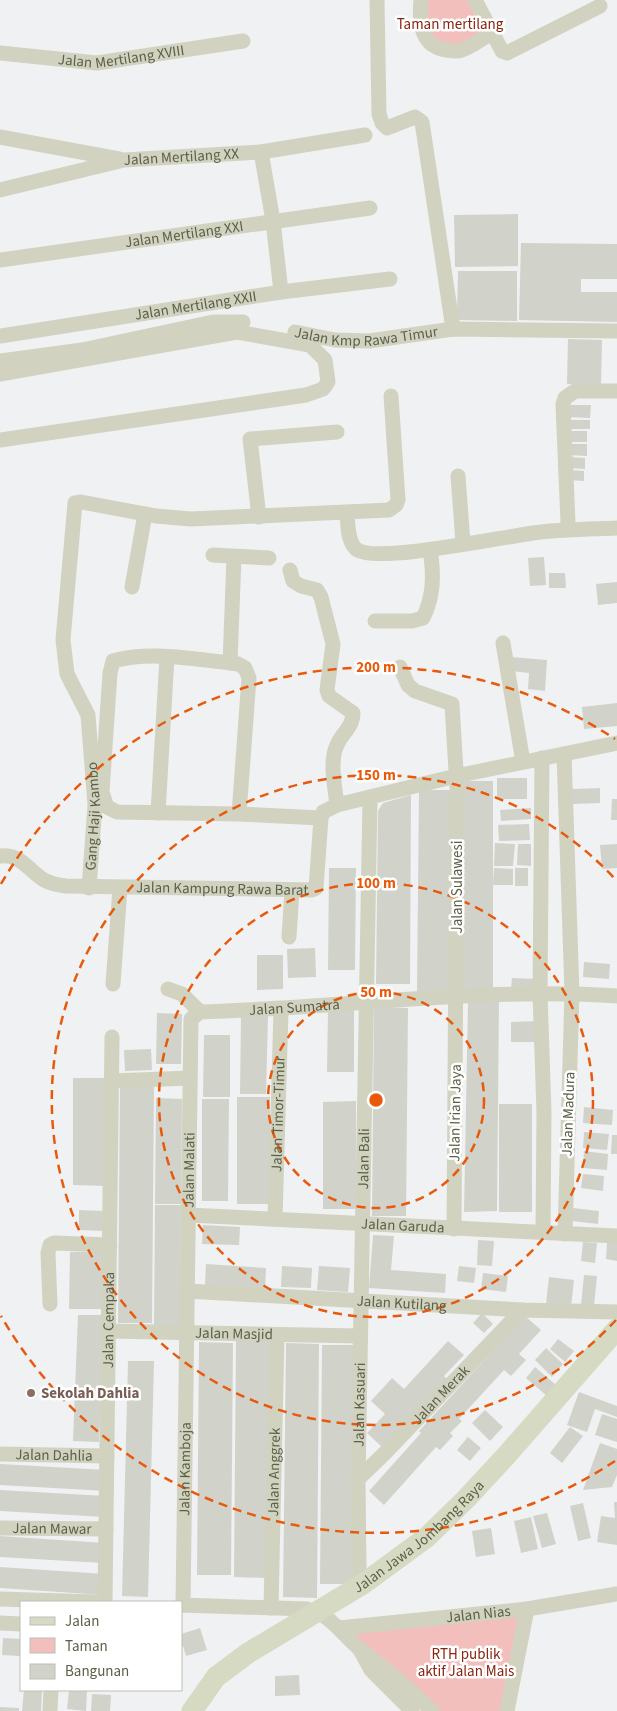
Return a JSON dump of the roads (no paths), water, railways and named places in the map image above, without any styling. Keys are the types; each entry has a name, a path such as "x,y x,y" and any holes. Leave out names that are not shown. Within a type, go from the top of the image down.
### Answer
{"main road":[{"name":"Jalan Jawa Jombang Raya","path":"192,1711 216,1677 248,1653 363,1584 427,1537 466,1499 617,1328"}],"street":[{"path":"377,0 379,114 382,123 387,128 415,117 422,122 453,329"},
{"path":"421,0 419,19 421,28 429,42 438,49 461,50 493,32"},
{"path":"474,0 502,51 507,53 600,6"},
{"name":"Jalan Mertilang XVIII","path":"0,54 97,62 244,41"},
{"name":"Jalan Mertilang XX","path":"0,190 124,160 261,152 365,135"},
{"path":"0,137 124,160"},
{"path":"261,152 273,221 281,292"},
{"name":"Jalan Mertilang XXI","path":"0,260 370,208"},
{"name":"Jalan Mertilang XXII","path":"0,336 281,292 390,279"},
{"name":"Jalan Kmp Rawa Timur","path":"0,361 82,350 213,322 244,322 335,340 352,341 369,341 453,329 617,331"},
{"path":"0,374 237,332 310,346 325,360 328,382 323,390 306,395 0,440"},
{"path":"568,523 563,404 565,398 575,391 617,391"},
{"path":"132,587 145,514 191,519 259,517 388,510 396,505 398,500 391,396"},
{"path":"259,517 250,439 337,432"},
{"path":"458,476 463,543"},
{"name":"Gang Haji Kambo","path":"90,888 96,805 88,715 67,674 64,640 74,506 77,502 81,502 145,514"},
{"path":"347,512 351,539 355,548 366,554 430,550 463,543 617,528"},
{"path":"540,536 617,537"},
{"path":"375,622 412,621 423,618 430,603 432,586 430,550"},
{"path":"213,555 269,558"},
{"path":"230,663 234,557"},
{"path":"290,570 293,581 301,586 318,590 333,644 327,690 329,696 348,708 352,713 353,719 337,744 334,755 337,805"},
{"path":"503,643 523,762"},
{"path":"158,813 168,657"},
{"path":"239,814 249,678 246,668 230,663 168,657 124,658 114,662 110,673 102,792 107,807 117,812 239,814 321,818 323,812 337,805 456,776 617,743"},
{"name":"Jalan Sulawesi","path":"400,666 408,685 416,692 452,704 456,776 456,998"},
{"path":"564,754 572,993"},
{"path":"540,994 542,758"},
{"name":"Jalan Bali","path":"362,1224 370,798"},
{"name":"Jalan Kampung Rawa Barat","path":"0,856 9,855 20,859 43,879 56,885 90,888 307,891 316,888 321,818"},
{"path":"113,984 120,888"},
{"path":"289,937 292,890"},
{"path":"168,989 182,994 200,1012"},
{"name":"Jalan Sumatra","path":"200,1012 281,1010 366,1003 540,994 572,993 617,996"},
{"name":"Jalan Madura","path":"564,1234 572,993"},
{"name":"Jalan Madura","path":"540,994 544,1112 543,1232"},
{"name":"Jalan Irian Jaya","path":"454,1229 456,998"},
{"name":"Jalan Timor-Timur","path":"276,1220 281,1010"},
{"name":"Jalan Malati","path":"186,1332 190,1022 200,1012"},
{"name":"Jalan Cempaka","path":"105,1601 112,1037"},
{"path":"112,1081 190,1078"},
{"name":"Jalan Garuda","path":"188,1215 617,1236"},
{"name":"Jalan Kasuari","path":"362,1224 358,1478 359,1573 363,1584"},
{"path":"50,1304 48,1253 52,1244 110,1245"},
{"name":"Jalan Kutilang","path":"186,1291 522,1310 617,1312"},
{"name":"Jalan Merak","path":"358,1478 385,1454 522,1310"},
{"name":"Jalan Masjid","path":"109,1331 277,1336 360,1336"},
{"name":"Jalan Kamboja","path":"182,1605 186,1332"},
{"name":"Jalan Anggrek","path":"271,1608 277,1336"},
{"name":"Jalan Dahlia","path":"0,1454 107,1456"},
{"name":"Jalan Mawar","path":"0,1528 106,1529"},
{"name":"Jalan Nias","path":"339,1628 527,1609 617,1594"},
{"path":"0,1599 64,1601"},
{"path":"182,1605 317,1611 339,1628 360,1649 393,1673 432,1711"},
{"path":"507,1711 527,1609"},
{"path":"0,1623 20,1624"},
{"path":"360,1649 371,1670 412,1711"},
{"path":"50,1711 51,1691"}],"place":[{"name":"Sekolah Dahlia","path":"31,1393"}],"park label":[{"name":"Taman mertilang","path":"450,24"},
{"name":"RTH publik aktif Jalan Mais","path":"466,1662"}]}
